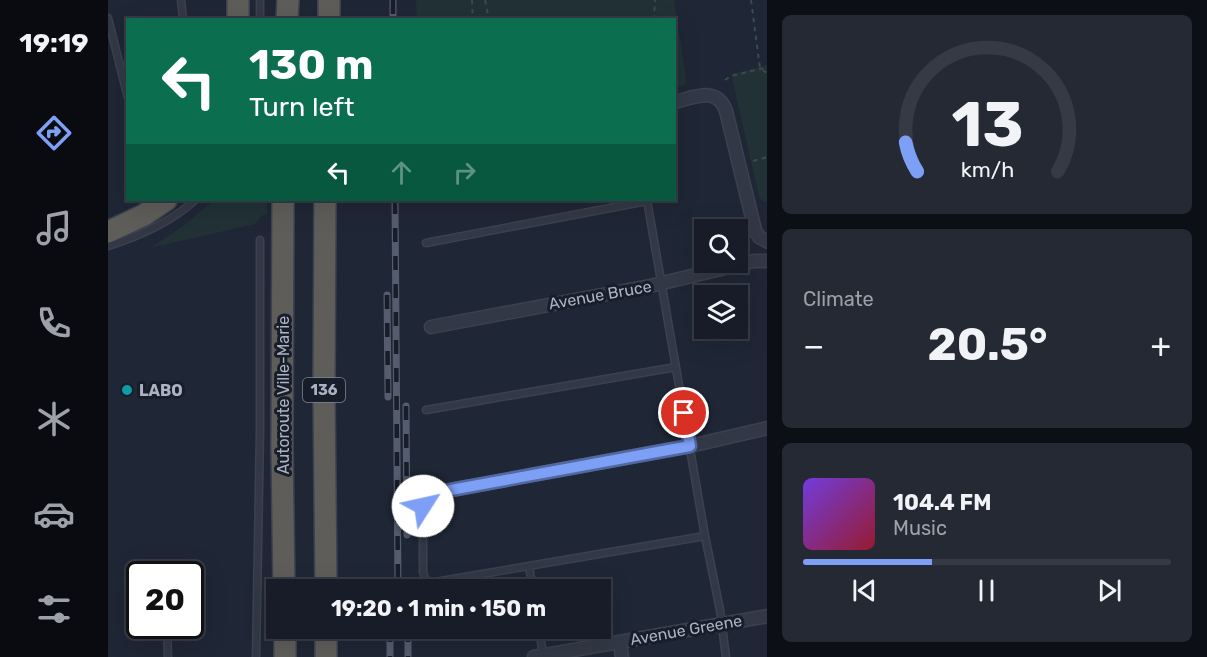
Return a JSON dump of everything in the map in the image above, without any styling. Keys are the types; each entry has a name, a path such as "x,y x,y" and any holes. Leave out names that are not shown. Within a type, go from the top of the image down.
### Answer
{"highway":[{"path":"238,0 238,18"},
{"path":"287,18 288,0"},
{"path":"329,0 329,18"},
{"path":"108,232 144,215 165,201"},
{"name":"Autoroute Ville-Marie","path":"283,201 284,579"},
{"name":"136","path":"325,201 326,579"},
{"path":"285,639 285,657"},
{"path":"326,639 326,657"}],"street":[{"path":"676,102 711,95 724,105 755,230 759,237 767,241"},
{"name":"Avenue Bruce","path":"431,327 662,284 754,261 767,261"},
{"path":"429,494 690,446 767,428"},
{"name":"Avenue Greene","path":"539,656 767,616"},
{"path":"620,642 622,657"}],"lane":[{"path":"181,0 183,18"},
{"path":"260,0 260,18"},
{"path":"108,18 126,90"},
{"path":"108,246 158,226 194,201"},
{"path":"426,243 642,201"},
{"path":"647,201 720,610 726,657"},
{"path":"256,657 260,431 260,240"},
{"path":"426,410 676,366"},
{"path":"429,494 423,510 423,572 429,583 705,536"},
{"path":"529,566 531,579"},
{"path":"167,639 168,657"},
{"path":"539,639 539,656"}],"path":[{"path":"472,0 473,18"},
{"path":"485,0 489,18"},
{"path":"654,18 655,0"},
{"path":"751,0 760,68 767,73"},
{"path":"725,80 731,76 767,67"},
{"path":"749,161 767,158"}],"shaded area":[{"path":"416,0 674,0 687,84 676,88 676,18 417,18"},
{"path":"767,65 767,202 759,196 731,74"},
{"path":"213,201 267,201 267,214 261,216 255,224 150,248 183,226"}],"railway":[{"path":"393,0 393,18"},
{"path":"395,201 398,579"},
{"path":"387,295 388,397"},
{"path":"406,406 407,535"},
{"path":"390,639 390,657"},
{"path":"408,639 408,657"}],"place":[{"name":"LABO","path":"127,390"}],"route":[{"path":"423,506 429,494 690,446 684,413"}]}
